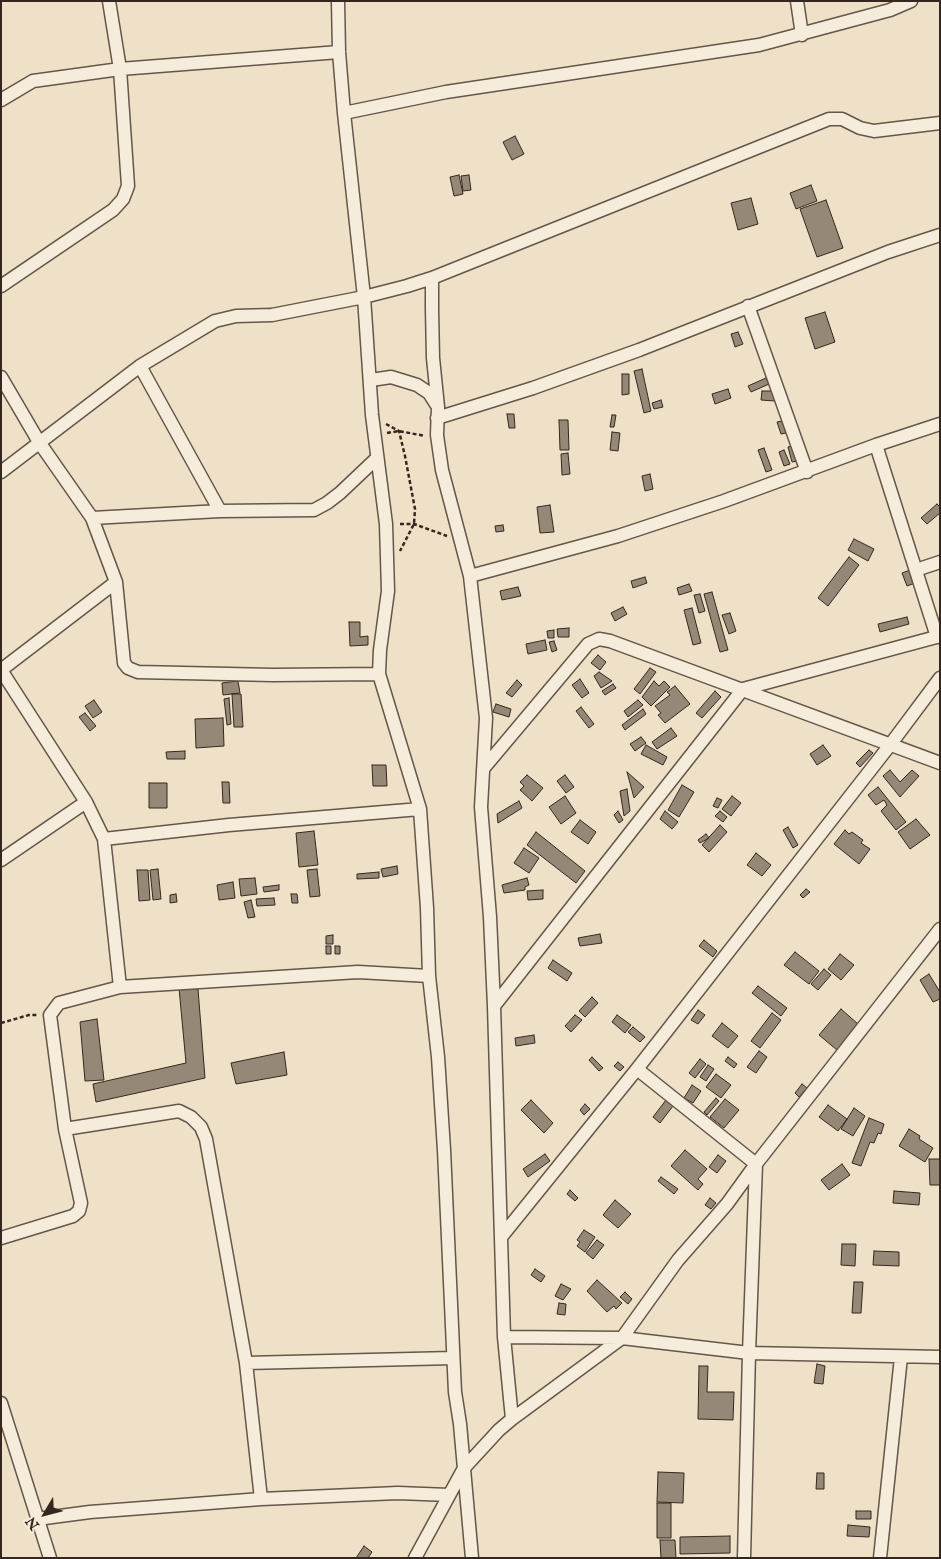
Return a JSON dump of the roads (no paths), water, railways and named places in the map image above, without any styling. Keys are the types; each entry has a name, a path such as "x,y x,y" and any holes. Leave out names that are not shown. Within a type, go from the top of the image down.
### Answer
{"street":[{"path":"1,286 113,210 123,199 128,186 120,70 109,1"},
{"path":"797,1 802,35"},
{"path":"344,113 431,94 759,45 890,10 911,1"},
{"path":"342,3 339,52 344,113 364,297 372,415 386,524 388,591 380,650 379,674 420,809 427,908 429,976 438,1057 444,1150 453,1358 472,1558"},
{"path":"1,100 33,81 120,70 339,52"},
{"path":"1,472 140,366 215,321 236,316 272,315 364,297 432,278 829,119 842,119 860,128 874,131 940,122"},
{"path":"438,412 532,388 640,350 888,252 940,235"},
{"path":"432,278 433,358 438,412 437,435 442,470 470,576 486,718 481,807 490,917 494,1006 504,1337 512,1419"},
{"path":"748,306 807,472"},
{"path":"140,366 220,511"},
{"path":"1,377 39,442 92,518 116,582 124,663 132,671 263,675 379,674"},
{"path":"370,380 391,377 417,385 428,393 438,412"},
{"path":"470,576 618,536 807,472 876,445 940,424"},
{"path":"494,1006 743,689 938,637 876,445"},
{"path":"92,518 220,511 314,510 340,493 377,458"},
{"path":"916,570 940,562"},
{"path":"116,582 1,670 86,802 104,840 120,987"},
{"path":"483,769 588,644 599,639 610,641 743,689 940,763"},
{"path":"502,1236 637,1069 890,745 940,678"},
{"path":"1,860 86,802"},
{"path":"104,840 230,825 420,809"},
{"path":"415,1558 464,1468 499,1430 512,1419 622,1338 678,1260 727,1204 756,1164 940,929"},
{"path":"1,1238 73,1216 79,1211 81,1203 65,1129 50,1016 53,1008 59,1003 120,987 358,972 429,976"},
{"path":"637,1069 756,1164"},
{"path":"65,1129 179,1111 192,1117 201,1127 206,1139 246,1363 261,1499"},
{"path":"744,1558 756,1164"},
{"path":"504,1337 622,1338 749,1353 940,1358"},
{"path":"880,1558 901,1357"},
{"path":"246,1363 453,1358"},
{"path":"1,1403 50,1558"},
{"path":"37,1519 109,1510 206,1505 261,1499 398,1493 450,1495"}]}
